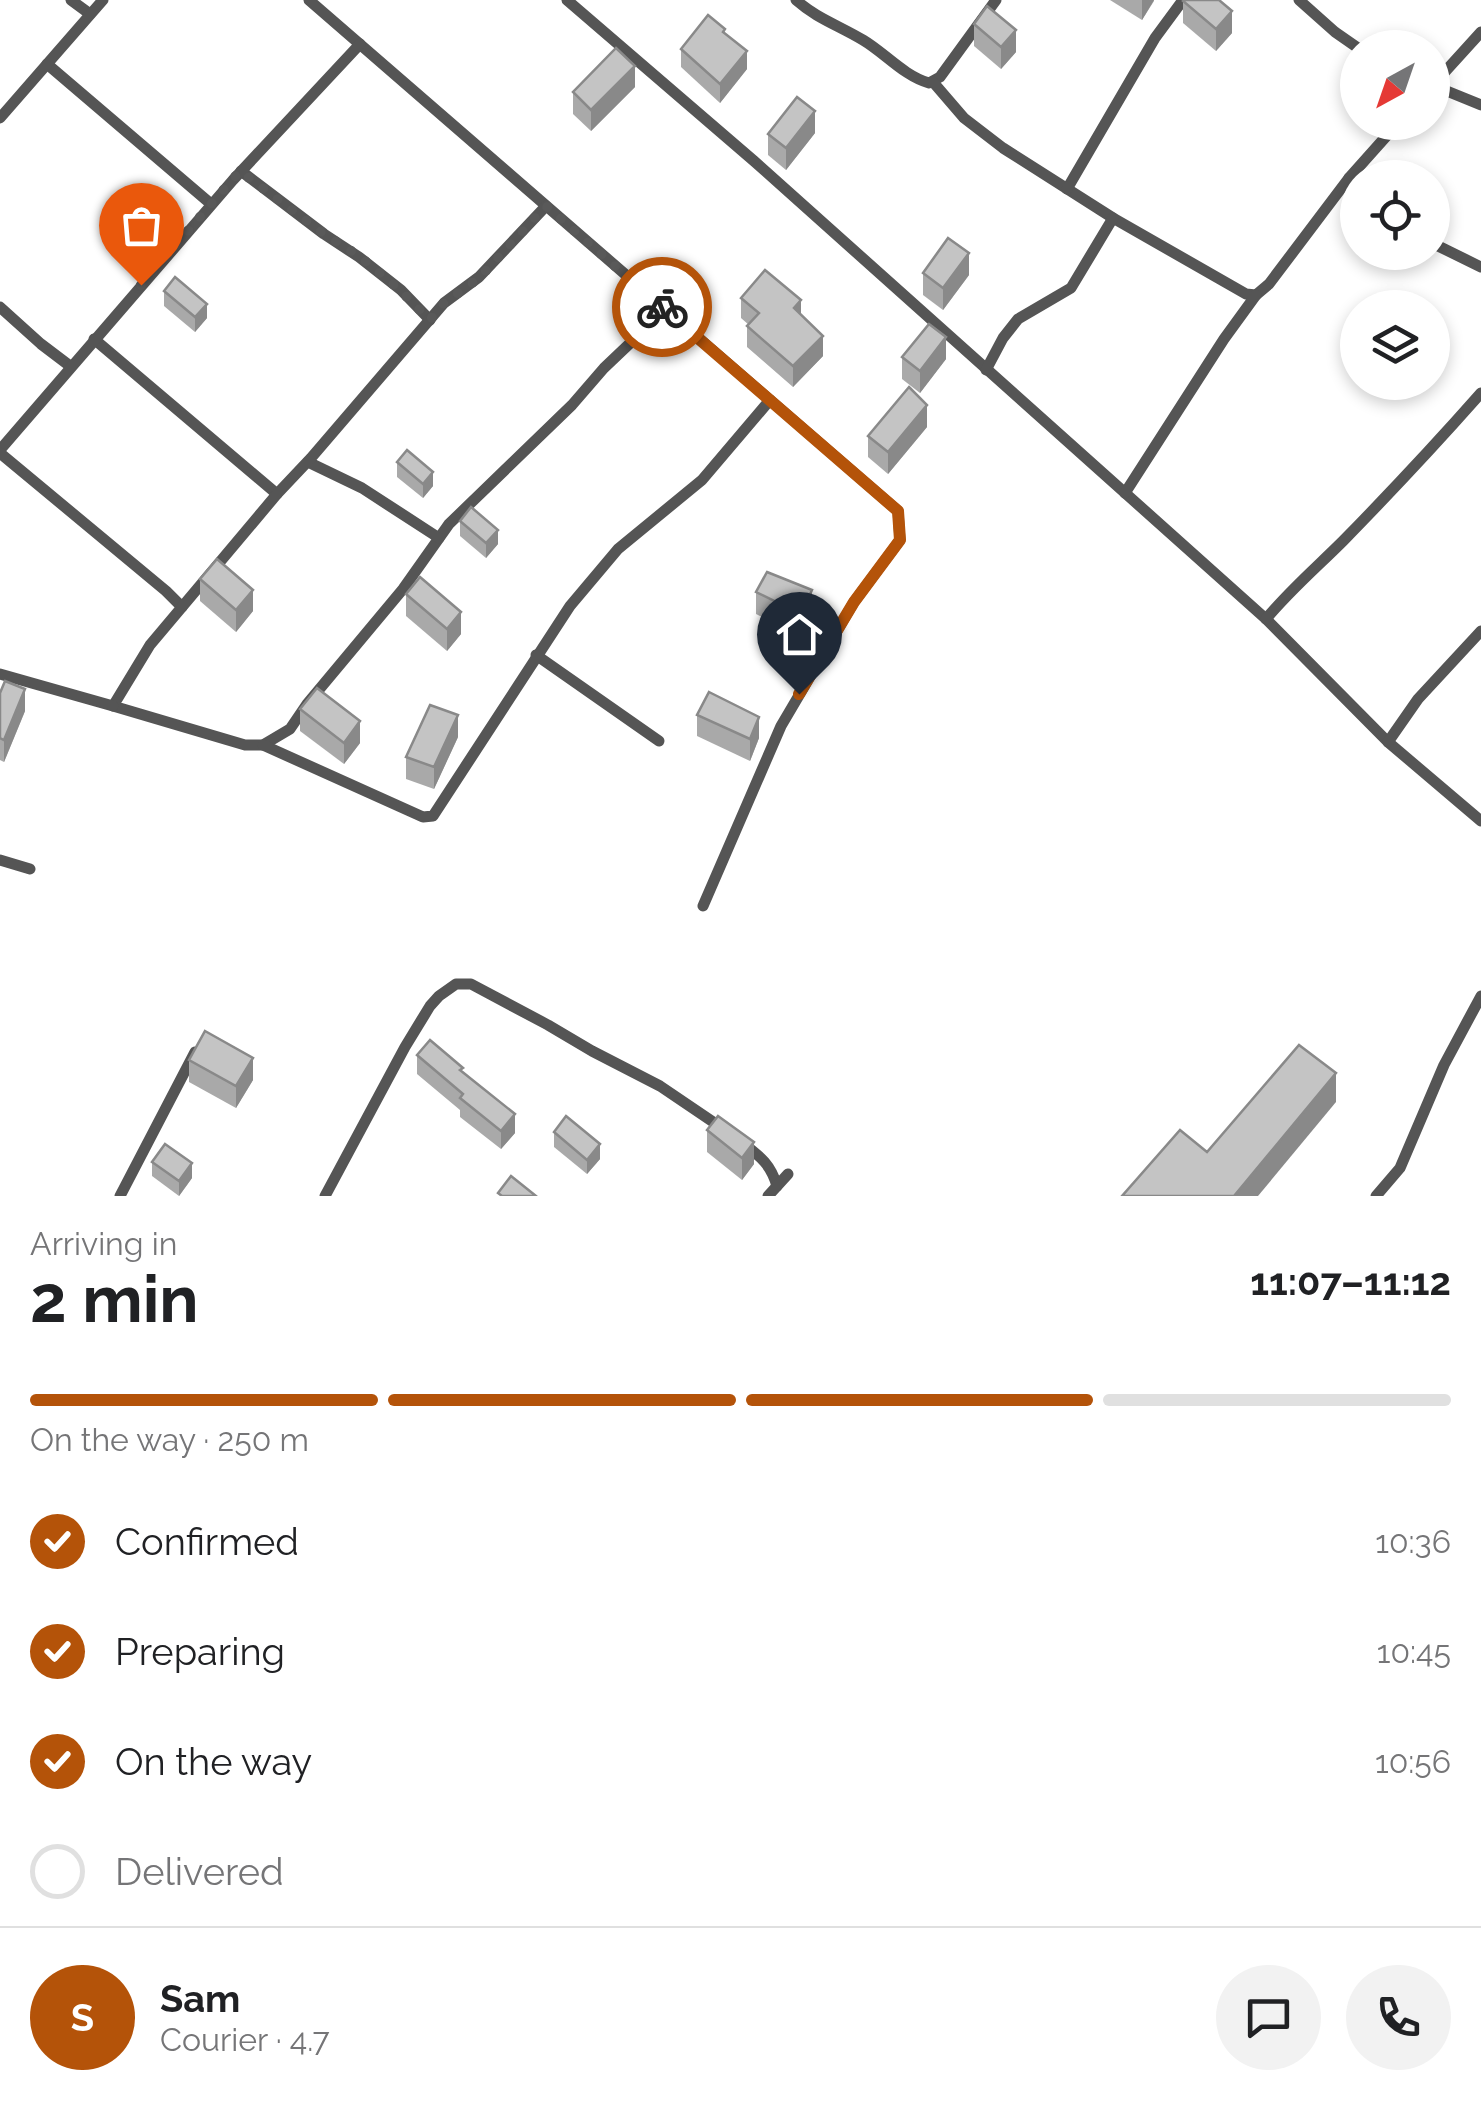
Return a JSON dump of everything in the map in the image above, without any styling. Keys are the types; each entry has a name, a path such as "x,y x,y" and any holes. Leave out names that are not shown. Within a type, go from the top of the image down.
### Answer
{"street":[{"path":"72,0 90,14"},
{"path":"0,118 103,0"},
{"path":"308,0 898,511 900,540 854,602 780,726 704,906"},
{"path":"567,0 754,160 1266,618 1388,742 1481,821"},
{"path":"796,0 816,17 865,40 924,82 933,82 996,0"},
{"path":"1067,190 1155,38 1183,0"},
{"path":"1299,0 1340,35"},
{"path":"1450,66 1481,32"},
{"path":"182,607 0,451 240,171 360,44"},
{"path":"47,64 211,204"},
{"path":"933,82 964,118 1003,148 1240,292 1256,295"},
{"path":"1450,92 1481,105"},
{"path":"1370,160 1385,140"},
{"path":"240,171 359,256 430,320"},
{"path":"1125,493 1256,295 1340,199"},
{"path":"113,706 150,645 277,494 444,303 479,278 546,206"},
{"path":"986,370 1018,320 1072,288 1114,218"},
{"path":"1450,252 1481,267"},
{"path":"0,307 70,366"},
{"path":"263,745 290,729 403,589 449,524 666,310"},
{"path":"94,339 277,494"},
{"path":"1266,618 1414,468 1481,393"},
{"path":"0,674 245,745 263,745 423,817 433,816 570,606 618,549 702,480 770,400"},
{"path":"308,462 362,488 439,538"},
{"path":"1388,742 1418,699 1481,631"},
{"path":"536,655 659,741"},
{"path":"0,860 30,870"},
{"path":"325,1196 430,1006 448,988 464,983 660,1086 759,1154 773,1171 773,1191"},
{"path":"1376,1196 1400,1168 1444,1066 1481,996"},
{"path":"120,1196 201,1039"},
{"path":"773,1191 788,1174"}],"building":[{"path":"1184,0 1219,0 1232,11 1216,29"},
{"path":"987,6 1016,30 1001,47 974,24"},
{"path":"708,15 747,51 720,84 681,49"},
{"path":"616,48 635,66 591,110 573,92"},
{"path":"797,97 815,111 786,148 768,134"},
{"path":"948,238 969,253 943,288 923,273"},
{"path":"765,270 801,300 794,308 823,336 793,366 747,326 759,313 741,298"},
{"path":"175,277 207,304 195,317 164,291"},
{"path":"929,324 946,337 920,371 902,357"},
{"path":"909,387 927,405 888,452 868,436"},
{"path":"407,450 433,472 423,484 397,462"},
{"path":"471,507 498,530 486,543 460,521"},
{"path":"217,559 253,590 236,610 200,579"},
{"path":"767,572 812,590 801,614 756,592"},
{"path":"420,577 461,612 447,629 406,594"},
{"path":"5,681 25,689 4,740 0,738 0,693"},
{"path":"317,688 360,721 344,743 300,709"},
{"path":"709,692 759,717 750,739 697,715"},
{"path":"430,705 458,715 434,767 406,757"},
{"path":"205,1031 253,1058 236,1086 189,1060"},
{"path":"430,1040 515,1114 501,1131 460,1098 463,1094 417,1055"},
{"path":"1299,1045 1336,1073 1234,1196 1122,1196 1180,1130 1207,1152"},
{"path":"566,1116 600,1144 587,1160 554,1132"},
{"path":"718,1116 754,1142 742,1158 707,1130"},
{"path":"165,1144 192,1163 179,1181 152,1162"},
{"path":"511,1176 536,1196 498,1193"}],"way so far":[{"path":"141,285 240,171 359,256 430,320 444,303 479,278 546,206 662,307"}],"route":[{"path":"662,307 898,511 900,540 854,602 799,694"}]}
